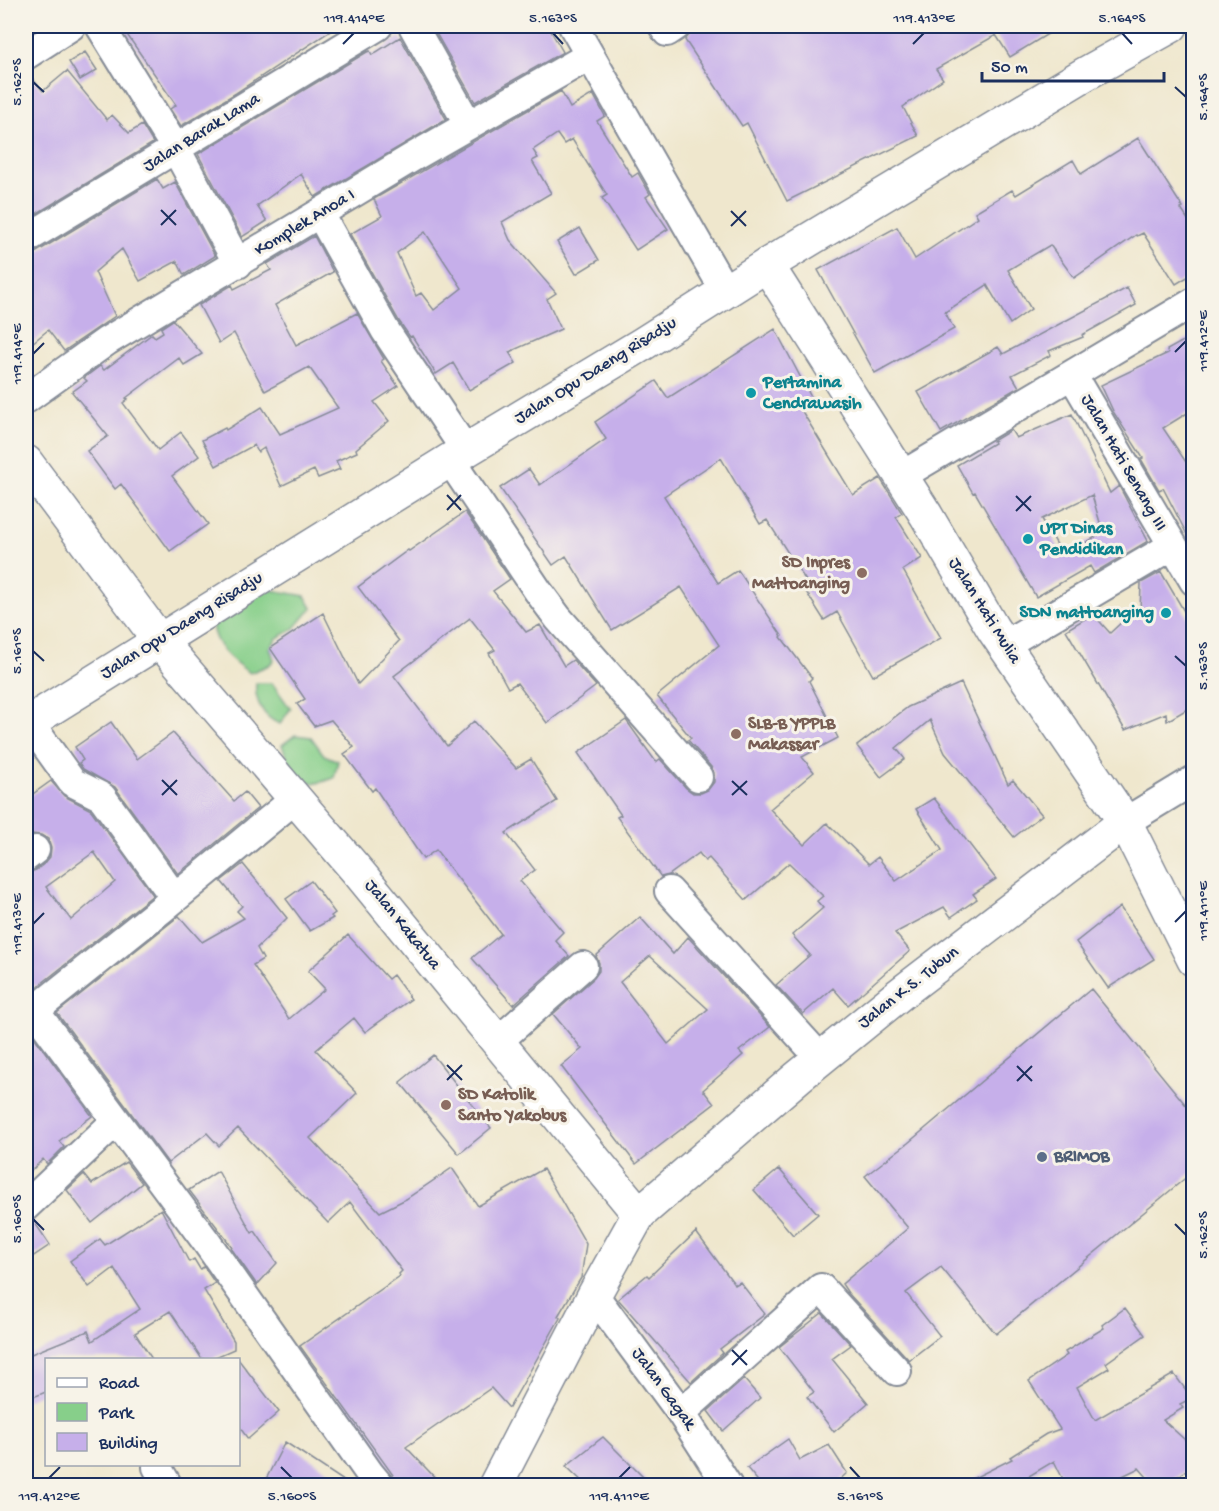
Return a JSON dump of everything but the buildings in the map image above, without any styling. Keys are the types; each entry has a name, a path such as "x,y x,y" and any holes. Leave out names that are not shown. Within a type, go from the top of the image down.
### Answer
{"main road":[{"name":"Jalan Opu Daeng Risadju","path":"27,723 767,265 1085,74 1171,26"},
{"name":"Jalan Hati Mulia","path":"767,265 901,476 1004,645 1125,822 1194,960"},
{"name":"Jalan Kakatua","path":"26,462 159,640 359,873 639,1214"},
{"name":"Jalan K.S. Tubun","path":"639,1214 900,993 1125,822"},
{"path":"495,1485 639,1214"}],"street":[{"path":"26,55 71,26"},
{"path":"100,26 176,149 238,264"},
{"name":"Jalan Barak Lama","path":"26,239 311,64 378,26"},
{"path":"413,26 468,124"},
{"path":"573,26 725,291"},
{"path":"663,26 667,32 676,26"},
{"name":"Komplek Anoa I","path":"26,399 107,341 468,124 589,56"},
{"path":"320,214 538,591 558,618 698,777"},
{"path":"901,476 1194,302"},
{"name":"Jalan Hati Senang III","path":"1072,375 1194,581"},
{"path":"1004,645 1172,546"},
{"path":"27,723 72,782 102,796 175,898"},
{"name":"Jalan K.S. Tubun","path":"1125,822 1194,780"},
{"path":"295,799 175,898 30,1005 205,1240 380,1485"},
{"path":"669,891 821,1059"},
{"path":"497,1042 583,966"},
{"path":"26,1206 116,1121"},
{"path":"681,1413 821,1288 897,1371"},
{"name":"Jalan Gagak","path":"594,1295 681,1413 728,1485"}],"green space":[{"path":"266,589 305,596 312,608 295,628 277,638 270,648 274,660 269,665 250,673 230,658 220,646 212,623"},
{"path":"256,683 272,683 291,708 280,724 264,713 261,708"},
{"path":"295,735 311,737 324,755 338,761 334,778 315,783 298,775 282,745"}],"place":[{"name":"Pertamina Cendrawasih","path":"751,393"},
{"name":"UPT Dinas Pendidikan","path":"1028,539"},
{"name":"SD Inpres Mattoanging","path":"862,573"},
{"name":"SDN mattoanging","path":"1166,613"},
{"name":"SLB-B YPPLB Makassar","path":"736,734"},
{"name":"SD Katolik Santo Yakobus","path":"446,1105"},
{"name":"BRIMOB","path":"1042,1157"}]}
